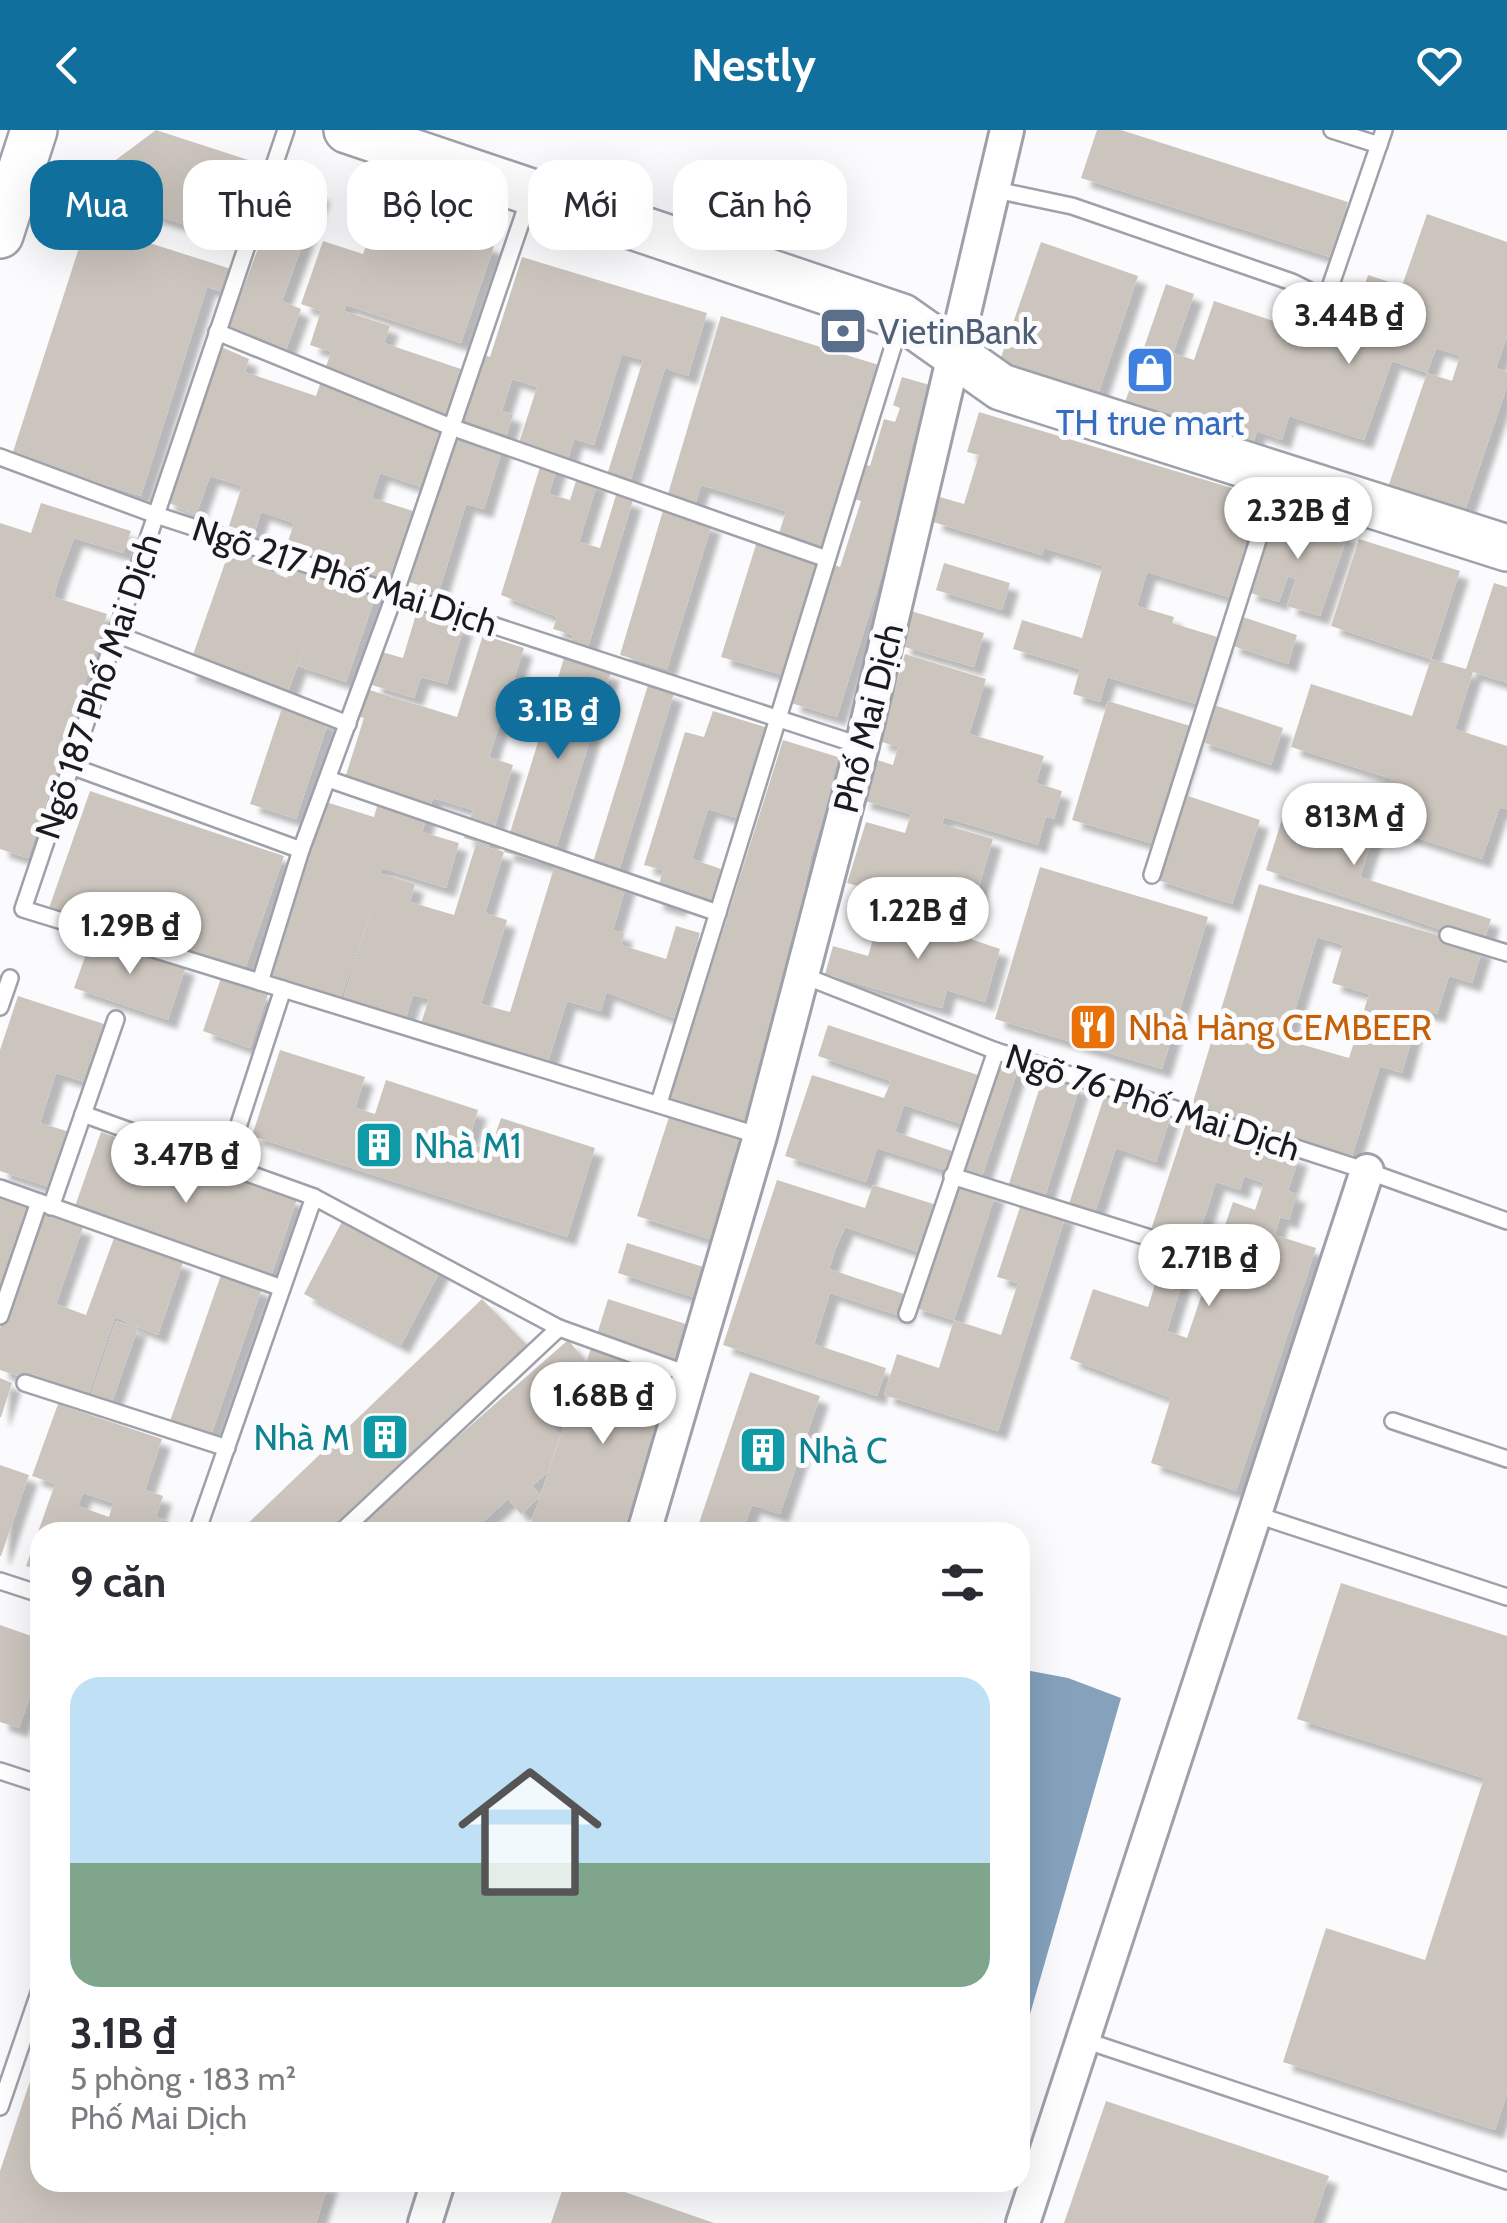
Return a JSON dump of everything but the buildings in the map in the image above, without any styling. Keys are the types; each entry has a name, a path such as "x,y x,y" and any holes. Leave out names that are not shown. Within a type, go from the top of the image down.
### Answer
{"street":[{"path":"0,235 34,130"},
{"path":"347,130 528,194"},
{"name":"Phố Mai Dịch","path":"647,1522 694,1376 862,746 957,358 1007,130"},
{"path":"653,235 902,317 1001,387 1507,548"},
{"path":"1022,2223 1368,1171"},
{"path":"425,2223 435,2192"}],"lane":[{"name":"Ngõ 187 Phố Mai Dịch","path":"286,130 23,909 760,1136"},
{"path":"991,190 1072,206 1292,282 1326,299 1382,137 1332,130"},
{"path":"260,982 302,850 396,592 528,201"},
{"path":"659,1103 902,317"},
{"path":"218,332 451,427 827,559"},
{"name":"Ngõ 217 Phố Mai Dịch","path":"0,457 156,515 777,722 862,746"},
{"path":"1152,875 1278,476"},
{"path":"116,634 348,724"},
{"path":"71,766 302,850"},
{"path":"328,778 718,913"},
{"path":"1448,935 1507,953"},
{"name":"Ngõ 76 Phố Mai Dịch","path":"802,975 996,1051 1368,1171 1507,1221"},
{"path":"0,1007 10,978"},
{"path":"226,1164 283,989"},
{"path":"0,1316 83,1114 116,1019"},
{"path":"907,1314 996,1051"},
{"path":"83,1114 314,1197 559,1328 694,1376"},
{"path":"952,1176 1162,1242"},
{"path":"0,1188 282,1288"},
{"path":"200,1522 314,1197"},
{"path":"352,1522 559,1328"},
{"path":"25,1382 227,1448"},
{"path":"1393,1421 1507,1459"},
{"path":"1254,1514 1507,1596"},
{"path":"0,1580 30,1590"},
{"path":"0,1771 30,1781"},
{"path":"0,2107 30,2019"},
{"path":"1084,2040 1507,2181"}],"water":[{"path":"1030,1671 1068,1678 1121,1698 1030,2014"}],"place":[{"name":"VietinBank","path":"843,331"},
{"name":"TH true mart","path":"1150,370"},
{"name":"Nhà Hàng CEMBEER","path":"1093,1027"},
{"name":"Nhà M1","path":"379,1145"},
{"name":"Nhà M","path":"385,1437"},
{"name":"Nhà C","path":"763,1450"}]}
